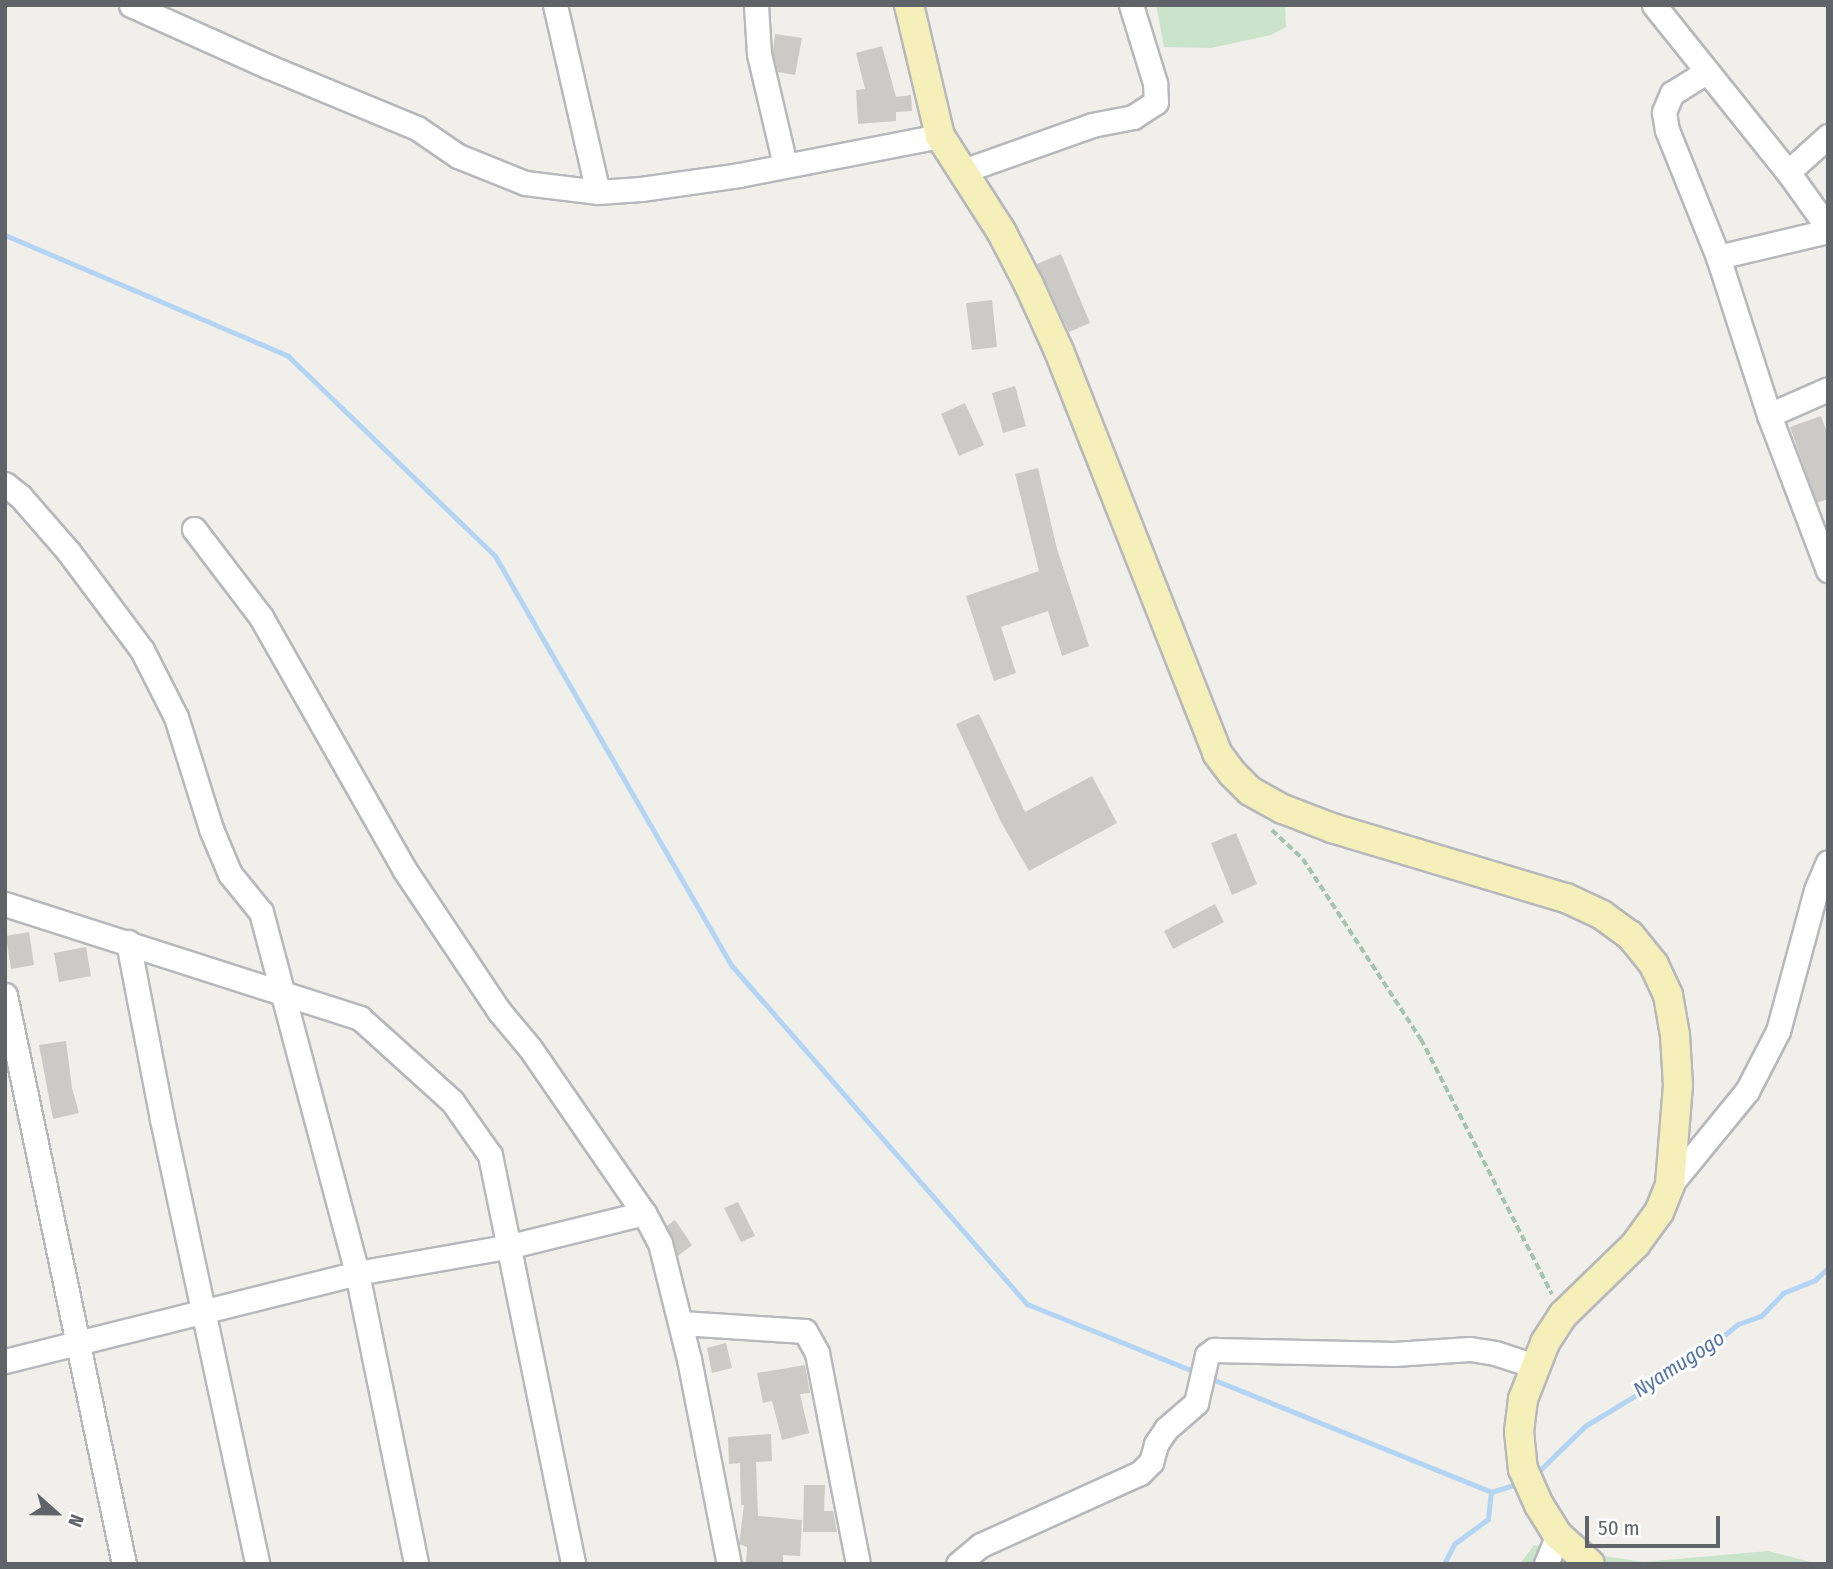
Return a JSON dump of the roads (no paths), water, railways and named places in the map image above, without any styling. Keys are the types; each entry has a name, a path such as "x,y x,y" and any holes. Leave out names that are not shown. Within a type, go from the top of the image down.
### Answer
{"main road":[{"path":"909,5 940,136 1007,242 1059,351 1217,753 1250,791 1283,809 1332,828 1566,898 1602,915 1630,935 1654,965 1668,995 1675,1035 1678,1085 1670,1185 1659,1212 1636,1244 1563,1315 1545,1343 1522,1399 1519,1432 1523,1469 1538,1505 1558,1535 1590,1564"}],"street":[{"path":"131,5 267,66 417,128 458,156 487,170 525,183 598,192 641,189 940,136"},
{"path":"555,5 598,192"},
{"path":"755,5 758,54 785,165"},
{"path":"963,171 1092,125 1133,117 1156,102 1155,83 1131,5"},
{"path":"1654,5 1788,172 1828,229 1718,257"},
{"path":"1706,72 1672,93 1664,112 1667,130 1718,257 1769,415 1820,527 1828,570"},
{"path":"1788,172 1828,136"},
{"path":"1769,415 1828,389"},
{"path":"5,484 20,496 68,551 142,650 176,717 211,829 230,874 261,912 356,1273 416,1564"},
{"path":"194,529 261,617 404,869 499,1011 530,1048 644,1213 660,1243 681,1323 729,1564"},
{"path":"1670,1185 1747,1091 1778,1031 1816,890 1828,862"},
{"path":"5,904 360,1018 452,1101 490,1155 573,1564"},
{"path":"128,942 162,1119 205,1309 257,1564"},
{"path":"5,995 124,1564"},
{"path":"5,1361 356,1273 510,1246 644,1213"},
{"path":"681,1323 805,1331 817,1353 858,1564"},
{"path":"958,1564 981,1545 1140,1473 1151,1462 1156,1444 1166,1429 1196,1403 1207,1355 1214,1350 1394,1354 1471,1349 1495,1353 1535,1366"},
{"path":"1546,1564 1558,1535"}],"waterway":[{"path":"5,235 288,356 495,556 732,966 1027,1304 1198,1373"},
{"name":"Nyamugogo","path":"1537,1473 1585,1426 1651,1386 1671,1368 1704,1352 1738,1324 1761,1316 1783,1293 1815,1280 1828,1268"},
{"path":"1207,1377 1491,1492"},
{"name":"Nyamugogo","path":"1444,1564 1454,1544 1488,1519 1491,1492 1517,1484"}]}
